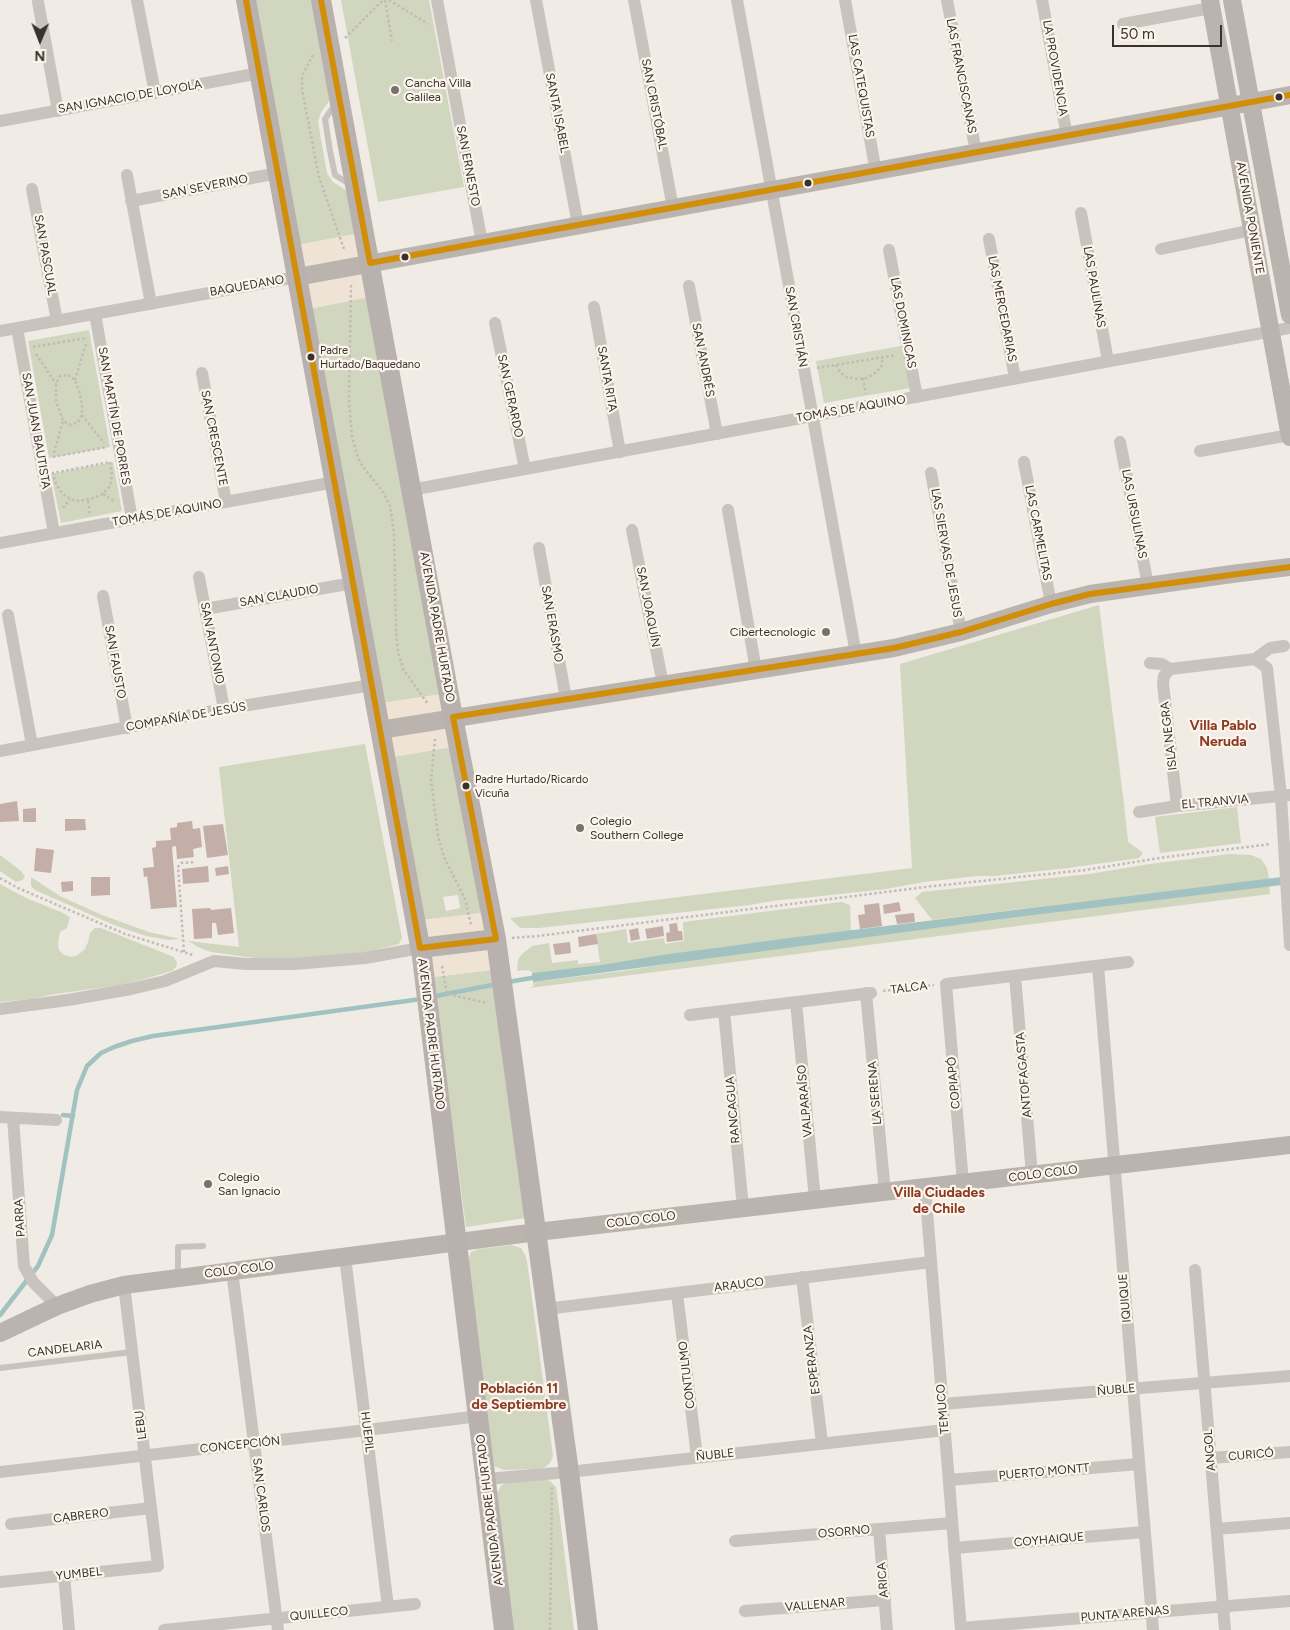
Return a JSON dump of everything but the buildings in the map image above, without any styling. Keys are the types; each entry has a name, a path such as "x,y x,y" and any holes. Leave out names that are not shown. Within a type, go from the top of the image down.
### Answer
{"main road":[{"name":"AVENIDA PADRE HURTADO","path":"246,0 380,730 429,947 427,995 504,1630"},
{"name":"AVENIDA PADRE HURTADO","path":"322,0 453,717 496,938 537,1232 561,1473 588,1630"},
{"path":"429,947 496,938"}],"street":[{"path":"136,0 155,93"},
{"name":"SAN ERNESTO","path":"437,0 482,243"},
{"name":"SANTA ISABEL","path":"536,0 578,225"},
{"name":"SAN CRISTÓBAL","path":"634,0 673,208"},
{"name":"SAN CRISTIÁN","path":"737,0 856,654"},
{"name":"LAS CATEQUISTAS","path":"845,0 876,172"},
{"name":"LAS FRANCISCANAS","path":"947,0 976,152"},
{"name":"LA PROVIDENCIA","path":"1042,0 1067,136"},
{"name":"AVENIDA PONIENTE","path":"1232,0 1290,315"},
{"path":"38,2 58,111"},
{"path":"1123,24 1210,4"},
{"name":"AVENIDA PONIENTE","path":"1210,4 1290,436"},
{"name":"SAN IGNACIO DE LOYOLA","path":"0,121 260,73"},
{"name":"BAQUEDANO","path":"0,331 1290,95"},
{"name":"SAN SEVERINO","path":"131,201 278,173"},
{"path":"127,175 151,304"},
{"name":"SAN PASCUAL","path":"32,189 57,321"},
{"name":"LAS PAULINAS","path":"1081,213 1108,361"},
{"path":"1161,249 1252,230"},
{"name":"LAS MERCEDARIAS","path":"989,238 1015,378"},
{"name":"LAS DOMINICAS","path":"889,250 917,397"},
{"name":"SAN ANDRÉS","path":"689,286 716,434"},
{"name":"SANTA RITA","path":"594,306 620,452"},
{"name":"SAN MARTÍN DE PORRES","path":"95,314 132,519"},
{"name":"SAN GERARDO","path":"495,324 525,469"},
{"name":"SAN JUAN BAUTISTA","path":"17,328 54,533"},
{"name":"TOMÁS DE AQUINO","path":"412,490 1290,328"},
{"name":"SAN CRESCENTE","path":"202,373 226,502"},
{"path":"1200,451 1290,436"},
{"name":"LAS URSULINAS","path":"1120,442 1148,585"},
{"name":"LAS CARMELITAS","path":"1024,462 1051,604"},
{"name":"LAS SIERVAS DE JESUS","path":"931,473 961,632"},
{"name":"TOMÁS DE AQUINO","path":"0,543 335,482"},
{"path":"728,510 756,670"},
{"name":"SAN JOAQUÍN","path":"632,530 663,684"},
{"name":"SAN ERASMO","path":"539,548 566,699"},
{"path":"380,730 910,644 961,632 1090,594 1290,568"},
{"name":"SAN ANTONIO","path":"199,577 224,709"},
{"name":"SAN CLAUDIO","path":"205,609 353,584"},
{"name":"SAN FAUSTO","path":"103,596 127,728"},
{"path":"8,614 32,745"},
{"path":"1150,663 1162,664 1170,669 1255,659 1270,648 1284,646"},
{"path":"1255,659 1267,668 1285,796 1285,874 1290,945"},
{"name":"ISLA NEGRA","path":"1170,669 1164,676 1163,684 1177,806"},
{"name":"COMPAÑÍA DE JESÚS","path":"0,752 224,709 372,685"},
{"name":"EL TRANVIA","path":"1139,812 1177,806 1285,796"},
{"path":"0,1009 131,989 165,981 214,961 246,964 295,964 365,958 429,947"},
{"name":"TALCA","path":"946,984 1128,962"},
{"name":"IQUIQUE","path":"1098,966 1153,1630"},
{"name":"ANTOFAGASTA","path":"1015,976 1032,1175"},
{"name":"COPIAPÓ","path":"946,984 963,1183"},
{"path":"690,1015 869,993"},
{"name":"LA SERENA","path":"869,993 884,1192"},
{"name":"VALPARAÍSO","path":"796,1002 815,1200"},
{"name":"RANCAGUA","path":"724,1011 743,1208"},
{"path":"0,1117 56,1120"},
{"name":"PARRA","path":"14,1118 23,1257 30,1277 57,1306"},
{"name":"COLO COLO","path":"0,1332 57,1306 90,1294 124,1285 457,1244 537,1232 1290,1145"},
{"name":"TEMUCO","path":"924,1187 961,1629"},
{"name":"HUEPIL","path":"345,1257 388,1607"},
{"name":"ARAUCO","path":"546,1309 931,1262"},
{"name":"ANGOL","path":"1196,1270 1225,1630"},
{"name":"SAN CARLOS","path":"232,1271 277,1624"},
{"name":"ESPERANZA","path":"802,1277 822,1443"},
{"name":"LEBU","path":"124,1285 158,1566"},
{"name":"CONTULMO","path":"677,1292 697,1457"},
{"name":"ÑUBLE","path":"942,1404 1290,1376"},
{"name":"CONCEPCIÓN","path":"0,1472 479,1416"},
{"name":"ÑUBLE","path":"486,1480 944,1430"},
{"name":"CURICÓ","path":"1211,1458 1290,1452"},
{"name":"PUERTO MONTT","path":"949,1480 1139,1464"},
{"name":"CABRERO","path":"11,1524 151,1508"},
{"name":"OSORNO","path":"735,1541 952,1523"},
{"path":"1217,1529 1290,1523"},
{"name":"ARICA","path":"879,1529 887,1630"},
{"name":"COYHAIQUE","path":"954,1548 1144,1532"},
{"name":"YUMBEL","path":"0,1582 158,1566"},
{"path":"64,1575 68,1630"},
{"name":"VALLENAR","path":"745,1611 885,1600"},
{"name":"PUNTA ARENAS","path":"961,1629 1290,1601"},
{"name":"QUILLECO","path":"164,1630 277,1624 415,1604"}],"lane":[{"path":"178,1278 178,1247 203,1246"},
{"name":"CANDELARIA","path":"0,1368 132,1352"}],"path":[{"path":"343,40 384,0"},
{"path":"384,0 392,41"},
{"path":"389,0 433,28 443,30"},
{"path":"351,285 349,403 352,436 358,458 383,492 390,506 394,532 398,652 403,669 428,704"},
{"path":"56,384 31,347 88,338 75,380"},
{"path":"804,371 909,352"},
{"path":"836,365 846,377 856,379 867,378 881,366 883,357"},
{"path":"63,421 71,425 78,422 82,415 82,404 75,380 68,375 60,376 56,384 56,400 63,421 52,457 107,447 82,415"},
{"path":"110,462 112,475 110,486 103,494 94,498 79,501 70,500 56,484 53,473 110,462"},
{"path":"434,739 432,780 438,836 444,857 468,906 473,942"},
{"path":"496,938 538,936 925,887 1085,870 1166,857 1284,842"},
{"path":"184,952 178,867 180,863 195,862"},
{"path":"0,878 18,888 109,928 214,961"},
{"path":"429,947 447,994 490,1004"},
{"name":"TALCA","path":"869,993 946,984"},
{"path":"550,1630 561,1473"}],"green space":[{"path":"252,0 312,0 330,100 321,112 318,122 327,173 333,182 347,191 356,234 297,245"},
{"path":"341,0 429,0 464,187 378,202"},
{"path":"368,297 442,694 382,703 309,309"},
{"path":"89,330 110,447 49,458 28,341"},
{"path":"901,346 910,388 824,403 816,361"},
{"path":"113,462 122,511 61,523 51,474"},
{"path":"1099,605 1127,841 1143,853 1139,858 1068,868 924,882 886,889 539,928 520,928 510,918 912,868 900,664"},
{"path":"365,744 402,938 399,944 367,952 308,958 261,959 211,952 188,941 239,947 219,767"},
{"path":"451,747 483,913 422,920 393,757","holes":["458,895 460,908 446,911 443,897"]},
{"path":"1237,807 1241,843 1160,853 1155,817"},
{"path":"1230,854 1251,855 1261,859 1267,868 1269,879 932,920 915,898 922,892 1089,874"},
{"path":"0,855 21,871 25,877 22,880 16,882 0,871"},
{"path":"31,877 60,896 102,915 149,932 180,939 169,940 146,936 114,925 35,890 31,886"},
{"path":"0,884 26,898 70,917 67,928 60,932 58,942 59,950 64,955 71,957 78,955 85,949 90,933 95,928 101,928 174,957 177,963 176,967 172,971 127,984 32,999 0,1002"},
{"path":"1269,886 1270,894 529,988 534,986 533,982 740,953"},
{"path":"841,902 850,905 850,931 721,947 588,967 532,973 526,970 517,971 518,960 521,955 532,946 549,943 552,963 578,960 578,964 600,962 596,934 626,929 628,943 664,938 665,944 684,941 683,922"},
{"path":"492,970 526,1218 466,1227 433,977"},
{"path":"512,1245 521,1248 527,1261 553,1456 550,1463 540,1469 504,1470 494,1466 468,1260 471,1252 479,1249"},
{"path":"542,1479 550,1481 556,1487 574,1630 510,1630 497,1493 501,1486 507,1482"}],"shaded area":[{"path":"356,234 368,297 309,309 297,245"},
{"path":"442,694 451,747 393,757 382,703"},
{"path":"483,913 492,970 433,977 422,920"}],"water":[{"path":"1290,876 1290,884 1010,918 533,982 532,973 789,938"}],"waterway":[{"path":"508,982 537,977"},
{"path":"431,997 497,984"},
{"path":"0,1315 38,1266 52,1235 77,1090 87,1066 101,1053 132,1041 153,1036 421,999"},
{"path":"63,1115 73,1116"}],"transit line":[{"path":"246,0 420,948 496,939 453,717 894,648 961,632 1090,594 1290,567"},
{"path":"321,0 370,263 1290,95"}],"place":[{"name":"Cancha Villa Galilea","path":"395,90"},
{"name":"Padre Hurtado/Baquedano","path":"311,357"},
{"name":"Cibertecnologic","path":"826,632"},
{"name":"Padre Hurtado/Ricardo Vicuña","path":"466,786"},
{"name":"Colegio Southern College","path":"580,828"},
{"name":"Colegio San Ignacio","path":"208,1184"}],"district":[{"name":"Villa Pablo Neruda","path":"1223,734"},
{"name":"Villa Ciudades de Chile","path":"939,1202"},
{"name":"Población 11 de Septiembre","path":"519,1398"}]}
